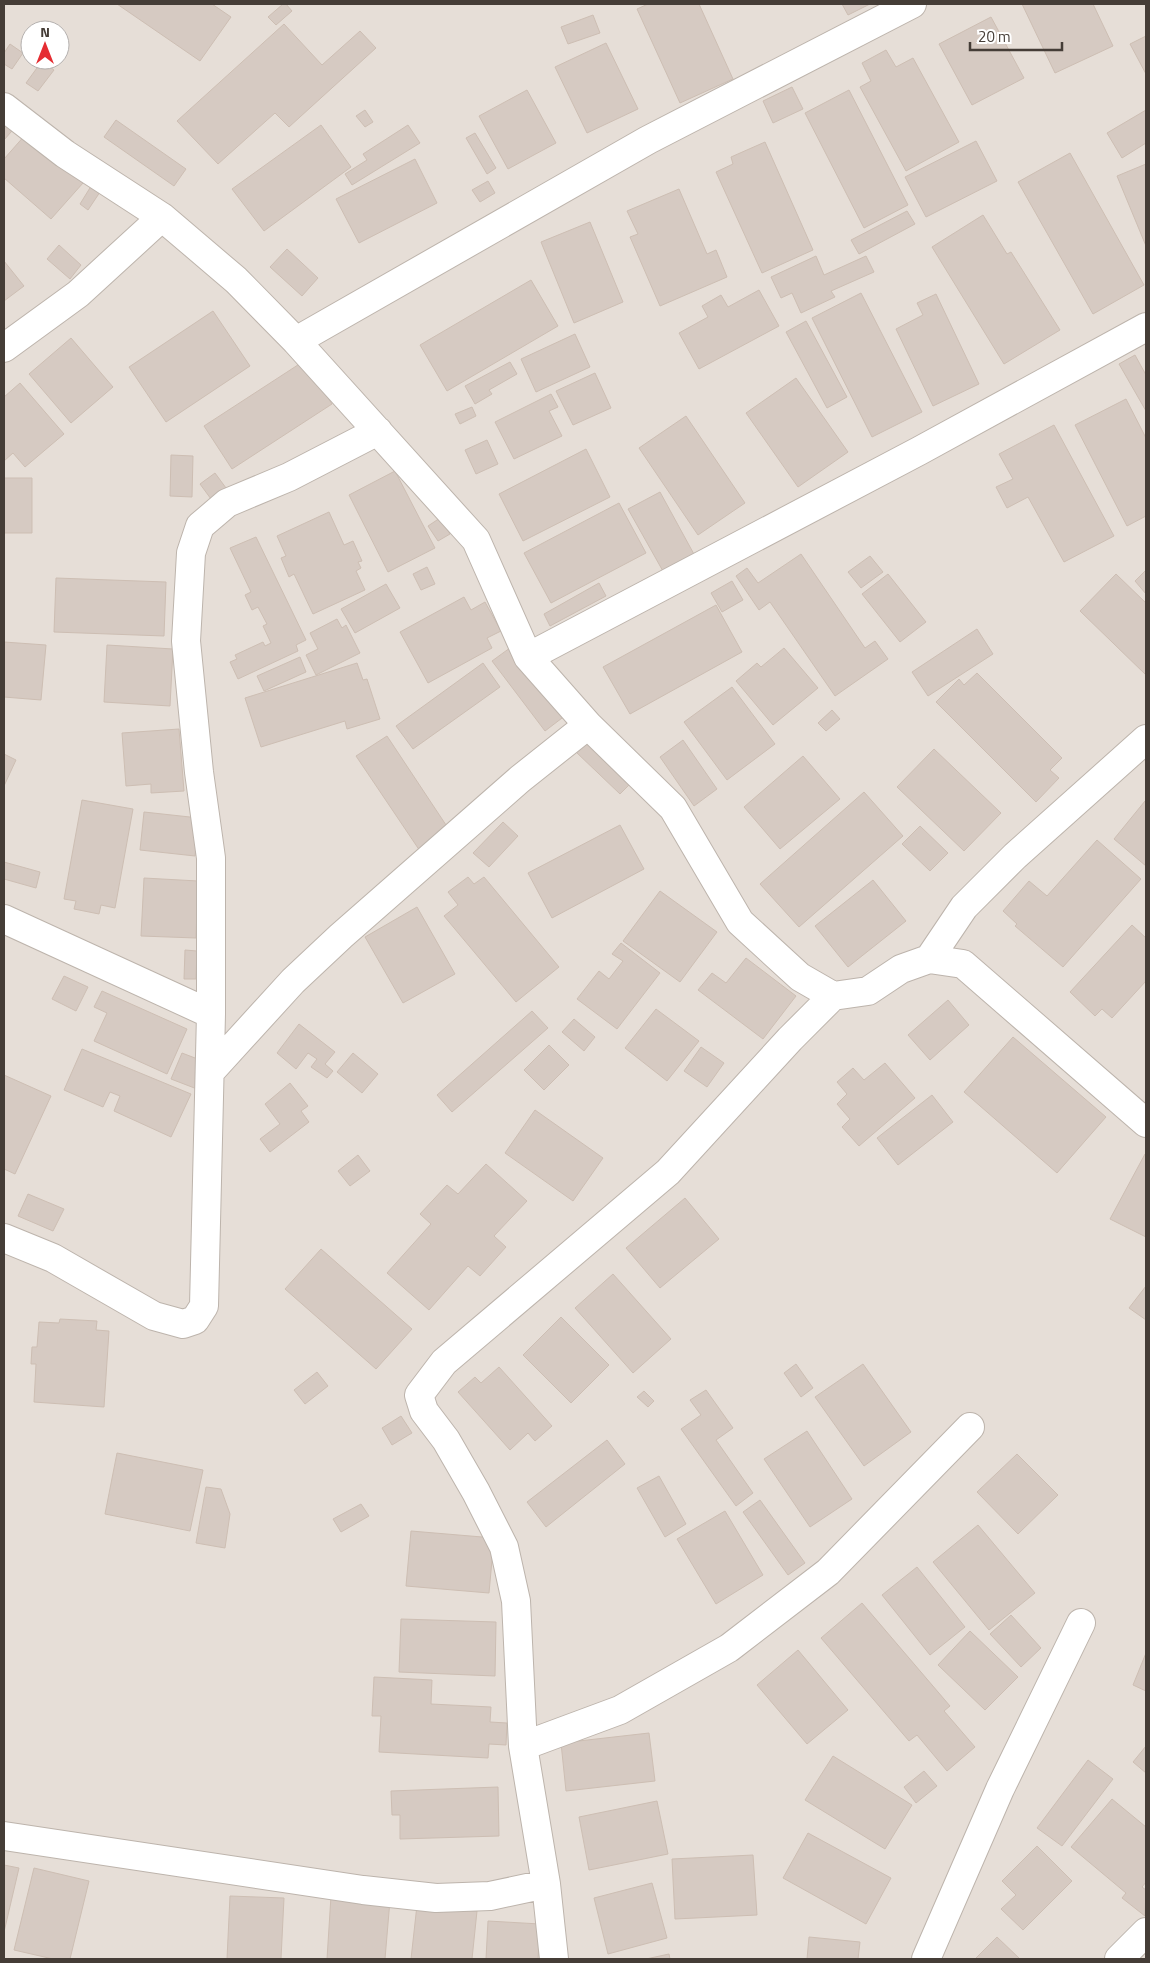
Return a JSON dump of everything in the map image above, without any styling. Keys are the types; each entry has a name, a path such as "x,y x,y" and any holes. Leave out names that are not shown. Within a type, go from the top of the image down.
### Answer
{"street":[{"path":"296,341 648,140 912,4"},
{"path":"4,107 65,154 162,217 236,280 296,341 476,540 528,657 588,725 673,808 740,922 800,977 833,996"},
{"path":"4,348 78,294 162,217"},
{"path":"528,657 910,456 1146,327"},
{"path":"4,1238 53,1258 154,1316 182,1324 195,1320 204,1306 211,1014 211,858 199,772 186,641 191,552 200,526 227,503 289,477 378,431"},
{"path":"210,1072 293,981 340,936 520,779 588,725"},
{"path":"929,959 964,907 989,881 1146,739"},
{"path":"4,919 211,1014"},
{"path":"554,1959 546,1884 523,1746 516,1600 504,1547 476,1492 446,1440 424,1411 418,1395 444,1362 668,1172 790,1039 833,996 868,990 901,970 929,959 963,964 1146,1123"},
{"path":"523,1746 620,1710 729,1648 828,1572 970,1427"},
{"path":"926,1959 1000,1789 1081,1623"},
{"path":"4,1836 334,1886 436,1898 490,1896 546,1884"},
{"path":"1119,1959 1146,1932"}],"shaded area":[{"path":"4,4 1146,4 1146,1959 4,1959"}],"building":[{"path":"117,4 212,4 231,17 200,61"},
{"path":"283,4 286,4 292,11 276,25 268,17"},
{"path":"648,4 699,4 733,79 680,103 637,9"},
{"path":"842,4 870,4 848,15"},
{"path":"1022,4 1093,4 1113,46 1055,73"},
{"path":"593,15 600,33 568,44 561,27"},
{"path":"991,17 1024,78 972,105 939,44"},
{"path":"284,24 322,65 360,31 376,48 289,127 275,113 218,164 177,121"},
{"path":"1146,36 1146,74 1130,44"},
{"path":"606,43 638,109 587,133 555,67"},
{"path":"10,44 20,51 20,57 12,69 4,64 4,53"},
{"path":"886,50 896,67 913,58 959,142 906,171 860,87 871,81 862,63"},
{"path":"35,70 54,70 38,91 26,83"},
{"path":"792,87 803,109 773,123 763,101"},
{"path":"527,90 556,143 508,169 479,116"},
{"path":"849,90 908,205 864,228 805,113"},
{"path":"365,110 373,122 365,127 356,116"},
{"path":"1146,110 1146,143 1122,158 1107,133"},
{"path":"116,120 186,169 174,186 104,137"},
{"path":"4,121 18,124 4,140"},
{"path":"321,125 351,167 264,231 232,189"},
{"path":"408,125 420,143 352,185 345,174 367,160 363,154"},
{"path":"475,133 496,168 487,174 466,138"},
{"path":"26,134 83,183 51,219 4,178 4,159"},
{"path":"976,141 997,181 926,217 905,177"},
{"path":"765,142 813,250 762,273 716,172 733,164 731,157"},
{"path":"1070,153 1144,285 1093,314 1018,182"},
{"path":"415,159 437,203 359,243 336,199"},
{"path":"1146,164 1146,246 1117,176"},
{"path":"488,181 495,193 480,202 472,190"},
{"path":"93,183 102,189 88,210 80,204"},
{"path":"679,189 707,254 716,250 727,277 660,306 630,237 638,234 627,211"},
{"path":"907,211 915,224 859,254 851,240"},
{"path":"983,215 1007,254 1011,252 1060,330 1004,364 932,247"},
{"path":"590,222 623,302 574,323 541,242"},
{"path":"59,245 81,265 70,279 47,259"},
{"path":"287,249 318,278 302,296 270,267"},
{"path":"816,256 824,275 866,256 874,272 831,291 835,297 801,313 792,293 781,298 771,277"},
{"path":"4,261 24,286 4,301"},
{"path":"531,280 558,326 447,391 420,345"},
{"path":"759,290 779,326 699,369 679,333 708,317 702,306 721,295 728,307"},
{"path":"861,293 922,412 872,437 812,318"},
{"path":"936,294 979,384 933,406 896,329 923,315 917,303"},
{"path":"213,311 250,366 166,422 129,367"},
{"path":"806,321 847,397 827,408 786,332"},
{"path":"575,334 590,367 536,392 521,359"},
{"path":"71,338 113,387 71,423 29,374"},
{"path":"1135,355 1146,375 1146,411 1119,364"},
{"path":"304,361 332,404 232,469 204,426"},
{"path":"510,362 517,374 489,390 492,394 475,404 465,386"},
{"path":"595,373 611,408 573,425 556,391"},
{"path":"796,378 848,452 798,487 746,413"},
{"path":"20,383 64,434 25,467 13,453 4,461 4,397"},
{"path":"551,394 558,407 549,411 562,436 514,459 495,422"},
{"path":"1126,399 1146,438 1146,516 1127,526 1075,425"},
{"path":"472,407 476,416 460,424 455,414"},
{"path":"686,416 745,503 698,535 639,448"},
{"path":"1054,425 1114,536 1064,562 1028,497 1007,508 996,487 1013,479 999,454"},
{"path":"487,440 498,464 476,474 465,450"},
{"path":"586,449 610,497 523,541 499,494"},
{"path":"171,455 193,456 192,497 170,496"},
{"path":"395,471 435,548 388,572 349,495"},
{"path":"215,473 226,488 211,499 200,484"},
{"path":"4,478 32,478 32,533 4,533"},
{"path":"660,492 695,556 664,573 628,509"},
{"path":"619,503 646,553 551,603 524,553"},
{"path":"329,512 344,545 353,541 362,561 358,562 361,568 356,571 365,590 313,614 294,574 289,577 281,558 286,556 277,536"},
{"path":"440,518 450,534 438,541 428,526"},
{"path":"256,537 306,640 296,645 298,651 238,679 230,662 237,659 235,655 263,642 265,646 271,643 263,626 267,624 258,607 252,610 245,595 251,592 230,548"},
{"path":"801,554 865,648 875,641 888,659 835,696 770,602 759,610 736,576 747,568 758,583"},
{"path":"870,556 883,572 861,588 848,572"},
{"path":"427,567 435,584 421,590 413,574"},
{"path":"1146,570 1146,594 1135,581"},
{"path":"888,574 926,622 900,642 862,594"},
{"path":"1116,574 1146,603 1146,675 1080,611"},
{"path":"56,578 166,582 164,636 54,632"},
{"path":"732,581 743,600 722,612 711,593"},
{"path":"599,583 606,596 550,626 544,614"},
{"path":"386,584 400,608 355,633 341,609"},
{"path":"464,597 471,610 485,602 501,631 487,638 492,648 428,683 400,632"},
{"path":"716,605 742,652 630,714 603,667"},
{"path":"337,619 342,628 346,625 360,653 316,675 306,655 318,649 310,633"},
{"path":"977,629 993,654 928,696 912,672"},
{"path":"4,642 46,645 41,700 4,697"},
{"path":"107,645 173,649 170,706 104,702"},
{"path":"514,645 566,715 545,731 492,661"},
{"path":"784,648 818,688 773,725 736,681 757,663 761,667"},
{"path":"300,657 306,672 264,691 257,676"},
{"path":"357,663 363,680 367,679 380,719 347,729 345,721 261,747 245,698"},
{"path":"483,663 500,687 413,749 396,726"},
{"path":"977,673 1062,758 1050,770 1059,778 1036,802 936,702 959,679 964,685"},
{"path":"732,687 775,744 727,780 684,722"},
{"path":"832,710 840,719 826,731 818,723"},
{"path":"179,729 184,791 151,793 151,784 126,786 122,733"},
{"path":"387,736 452,834 422,854 356,756"},
{"path":"590,738 634,780 620,794 576,752"},
{"path":"683,740 717,789 694,806 660,757"},
{"path":"934,749 1001,813 964,851 897,787"},
{"path":"4,754 16,760 4,786"},
{"path":"803,756 840,799 780,849 744,807"},
{"path":"864,792 903,836 799,927 760,884"},
{"path":"82,800 133,809 115,908 101,905 99,914 74,909 76,901 64,899"},
{"path":"1146,802 1146,866 1114,839"},
{"path":"144,812 199,818 195,856 140,850"},
{"path":"503,822 518,836 489,867 473,853"},
{"path":"620,825 644,869 552,918 528,873"},
{"path":"920,826 948,853 930,871 902,844"},
{"path":"1097,840 1141,879 1063,967 1015,926 1017,924 1003,911 1029,881 1047,896"},
{"path":"4,862 40,872 36,888 4,879"},
{"path":"468,877 474,884 484,877 559,967 516,1002 444,916 458,905 448,892"},
{"path":"144,878 198,881 196,938 141,936"},
{"path":"873,880 906,921 848,967 815,926"},
{"path":"660,891 717,932 680,982 623,941"},
{"path":"417,907 455,974 403,1003 365,937"},
{"path":"1132,925 1146,938 1146,981 1112,1018 1102,1009 1095,1016 1070,992"},
{"path":"621,943 660,973 617,1029 577,999 599,971 609,979 623,961 612,954"},
{"path":"185,950 197,951 196,979 184,979"},
{"path":"746,958 796,996 763,1039 698,990 712,973 726,983"},
{"path":"64,976 88,987 76,1011 52,999"},
{"path":"102,991 187,1029 167,1074 94,1041 107,1013 94,1007"},
{"path":"948,1000 969,1025 930,1060 908,1035"},
{"path":"656,1009 699,1041 667,1081 625,1048"},
{"path":"532,1011 548,1028 452,1112 437,1095"},
{"path":"574,1019 595,1037 584,1051 562,1032"},
{"path":"299,1024 335,1052 325,1064 333,1071 327,1078 311,1067 317,1059 308,1053 296,1069 277,1053"},
{"path":"1013,1037 1106,1117 1057,1173 964,1092"},
{"path":"549,1045 569,1065 544,1090 524,1070"},
{"path":"701,1047 724,1063 707,1087 684,1071"},
{"path":"82,1049 191,1094 171,1137 114,1111 120,1096 110,1092 103,1107 64,1090"},
{"path":"182,1053 208,1063 197,1089 171,1079"},
{"path":"353,1053 378,1074 362,1093 337,1072"},
{"path":"885,1063 915,1098 859,1146 842,1127 850,1119 837,1104 847,1094 837,1082 853,1068 864,1080"},
{"path":"4,1075 51,1096 15,1174 4,1169"},
{"path":"290,1083 308,1106 301,1111 309,1122 270,1152 260,1139 280,1124 265,1104"},
{"path":"932,1095 953,1122 898,1165 877,1138"},
{"path":"535,1110 603,1158 573,1201 505,1153"},
{"path":"358,1155 370,1171 350,1186 338,1171"},
{"path":"1146,1155 1146,1237 1110,1219"},
{"path":"486,1164 527,1201 494,1236 506,1247 480,1276 468,1266 429,1310 387,1273 431,1224 420,1214 447,1185 458,1194"},
{"path":"28,1194 64,1209 53,1231 18,1216"},
{"path":"685,1198 719,1239 660,1288 626,1248"},
{"path":"321,1249 412,1329 376,1369 285,1289"},
{"path":"613,1274 671,1339 633,1373 575,1308"},
{"path":"1146,1286 1146,1320 1129,1308"},
{"path":"561,1317 609,1365 571,1403 523,1355"},
{"path":"60,1319 97,1321 96,1330 109,1331 104,1407 34,1402 36,1364 31,1364 32,1347 37,1347 39,1322 59,1323"},
{"path":"796,1364 813,1388 801,1397 784,1373"},
{"path":"863,1364 911,1432 864,1466 815,1397"},
{"path":"499,1367 552,1426 535,1441 528,1433 510,1450 458,1392 475,1377 481,1383"},
{"path":"317,1372 328,1386 305,1404 294,1390"},
{"path":"706,1390 733,1428 716,1440 753,1493 736,1506 681,1429 701,1415 690,1400"},
{"path":"644,1391 654,1401 648,1407 637,1397"},
{"path":"401,1416 412,1433 392,1445 382,1428"},
{"path":"807,1431 852,1499 810,1527 764,1459"},
{"path":"607,1440 625,1464 546,1527 527,1502"},
{"path":"117,1453 203,1470 190,1531 105,1514"},
{"path":"1017,1454 1058,1495 1018,1534 977,1492"},
{"path":"659,1476 686,1524 665,1537 637,1488"},
{"path":"206,1487 221,1489 230,1514 225,1548 196,1543"},
{"path":"760,1500 805,1563 788,1575 743,1512"},
{"path":"361,1504 369,1516 341,1532 333,1519"},
{"path":"725,1511 763,1575 716,1604 677,1539"},
{"path":"978,1525 1035,1593 989,1630 933,1562"},
{"path":"411,1531 494,1538 489,1593 406,1586"},
{"path":"917,1567 965,1627 930,1655 882,1595"},
{"path":"862,1603 950,1706 944,1711 975,1747 947,1771 917,1735 909,1741 821,1638"},
{"path":"1011,1615 1041,1648 1021,1667 990,1634"},
{"path":"401,1619 496,1622 495,1676 399,1672"},
{"path":"970,1631 1018,1677 985,1710 938,1665"},
{"path":"798,1650 848,1710 807,1744 757,1685"},
{"path":"1146,1653 1146,1691 1133,1685"},
{"path":"374,1677 432,1680 431,1704 491,1707 490,1722 507,1723 506,1745 489,1744 488,1758 379,1752 381,1716 372,1716"},
{"path":"649,1733 655,1781 566,1791 561,1743"},
{"path":"1146,1746 1146,1773 1133,1762"},
{"path":"833,1756 912,1805 885,1849 805,1800"},
{"path":"1088,1760 1113,1779 1062,1846 1037,1828"},
{"path":"924,1771 937,1786 916,1803 904,1787"},
{"path":"498,1787 499,1836 400,1839 400,1815 392,1815 391,1791"},
{"path":"1112,1799 1146,1827 1146,1882 1142,1887 1146,1890 1145,1916 1122,1898 1126,1893 1071,1847"},
{"path":"657,1801 668,1854 589,1870 579,1817"},
{"path":"808,1833 891,1878 866,1924 783,1878"},
{"path":"1037,1846 1072,1881 1023,1930 1001,1909 1016,1895 1002,1881"},
{"path":"753,1855 757,1915 675,1919 672,1859"},
{"path":"4,1865 19,1868 4,1932"},
{"path":"34,1868 89,1881 70,1959 53,1959 14,1950"},
{"path":"652,1883 667,1938 608,1954 594,1898"},
{"path":"230,1896 284,1898 281,1959 227,1959"},
{"path":"331,1896 390,1900 385,1959 327,1959"},
{"path":"417,1905 477,1911 472,1959 411,1959"},
{"path":"488,1921 540,1924 538,1959 486,1959"},
{"path":"809,1937 860,1942 858,1959 807,1959"},
{"path":"997,1937 1020,1959 975,1959"},
{"path":"669,1954 670,1959 646,1959"}]}
